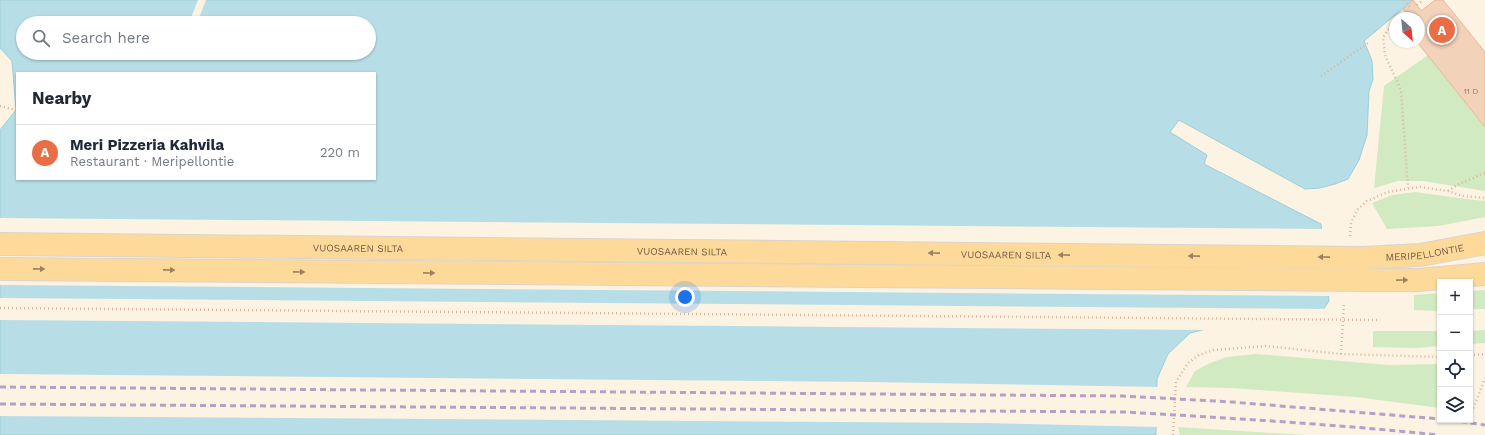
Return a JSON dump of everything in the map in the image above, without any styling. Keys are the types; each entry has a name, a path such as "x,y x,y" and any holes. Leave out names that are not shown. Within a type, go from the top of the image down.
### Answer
{"main road":[{"name":"MERIPELLONTIE","path":"1363,258 1420,255 1485,243"},
{"name":"VUOSAAREN SILTA","path":"0,244 1363,258"},
{"path":"0,269 1363,280 1418,280 1485,274"}],"path":[{"path":"1404,0 1412,9"},
{"path":"1417,5 1423,0"},
{"path":"1389,28 1383,38 1385,55 1401,90 1408,188"},
{"path":"1321,76 1368,43"},
{"path":"0,106 16,110"},
{"path":"1448,191 1459,184 1485,173"},
{"path":"0,308 1380,320"},
{"path":"1173,435 1176,382 1188,364 1199,355 1214,350 1266,346 1341,354 1437,357"},
{"path":"1473,355 1485,354"},
{"path":"1473,409 1485,378"}],"green space":[{"path":"1428,55 1485,127 1485,191 1423,181 1398,181 1374,188 1384,86"},
{"path":"1415,192 1485,201 1485,217 1439,226 1387,229 1372,203 1392,195"},
{"path":"1485,290 1485,309 1473,309 1473,291"},
{"path":"1437,293 1437,311 1414,310 1414,295"},
{"path":"1485,330 1485,343 1473,344 1473,331"},
{"path":"1373,331 1437,331 1437,346 1417,348 1373,347"},
{"path":"1257,354 1389,365 1437,364 1437,408 1356,397 1232,388 1186,387 1195,371 1226,357"},
{"path":"1178,427 1306,435 1180,435"}],"water":[{"path":"0,0 1413,0 1399,12 1389,12 1389,20 1364,41 1372,61 1373,79 1369,91 1367,135 1359,160 1348,179 1320,188 1305,189 1179,120 1170,132 1207,155 1204,164 1321,224 1329,301 1323,310 1218,326 1190,333 1168,354 1157,379 1156,435 0,435 0,130 16,110 12,61 0,48"}],"pier":[{"path":"198,0 206,0 200,16 192,16"},
{"path":"0,218 1323,229 1331,296 0,285"},
{"path":"0,298 1326,309 1312,322 1218,328 1210,330 0,320"},
{"path":"0,374 868,382 1159,387 1158,427 985,423 0,416"}],"building":[{"path":"1413,0 1421,11 1435,0 1443,0 1485,52 1485,127 1422,48 1425,48 1425,12 1405,12 1403,9"}],"railway":[{"path":"0,387 1123,396 1232,402 1437,419"},
{"path":"0,404 1124,412 1320,424 1438,435"},
{"path":"1471,423 1485,425"}],"place":[{"name":"Meri Pizzeria Kahvila","path":"1442,30"}]}
